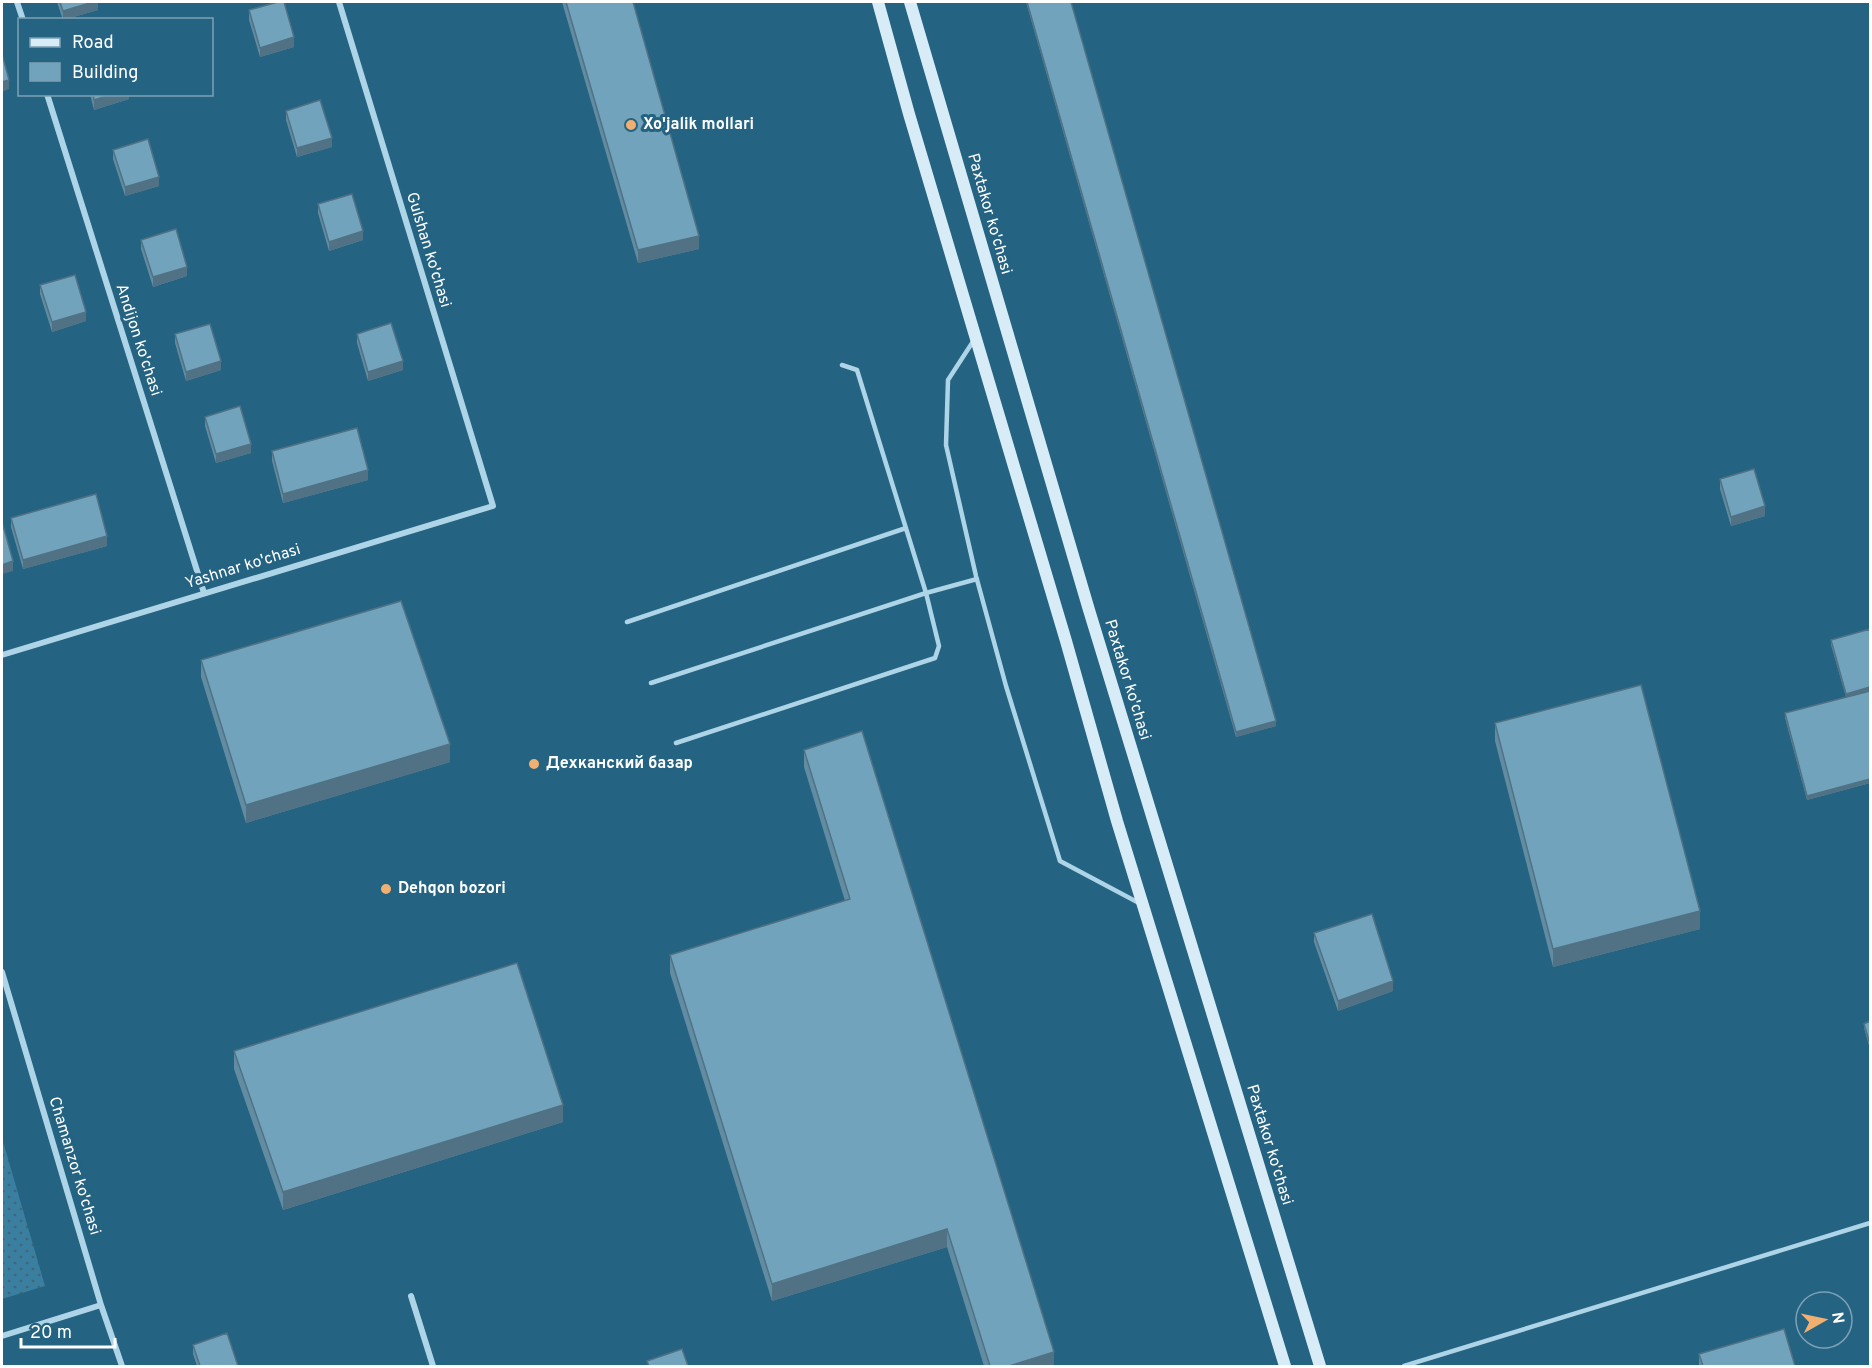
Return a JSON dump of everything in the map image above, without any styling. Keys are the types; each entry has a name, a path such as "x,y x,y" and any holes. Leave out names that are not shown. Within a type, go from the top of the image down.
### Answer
{"main road":[{"path":"878,2 1143,905 1286,1366"},
{"name":"Paxtakor ko'chasi","path":"910,2 1089,610 1320,1366"}],"street":[{"path":"17,2 22,18"},
{"name":"Gulshan ko'chasi","path":"339,2 493,507"},
{"name":"Andijon ko'chasi","path":"48,96 204,593"},
{"name":"Yashnar ko'chasi","path":"2,656 493,507"},
{"name":"Chamanzor ko'chasi","path":"2,972 101,1305 122,1366"},
{"path":"411,1296 432,1366"},
{"path":"2,1336 101,1305"}],"lane":[{"path":"975,338 948,380 946,445 976,579 1006,686 1060,861 1143,905"},
{"path":"676,743 935,658 939,646 926,593 857,370 842,365"},
{"path":"627,622 906,528"},
{"path":"651,683 926,593 976,579"},
{"path":"1404,1366 1870,1223"}],"shaded area":[{"path":"2,1138 45,1286 2,1299"}],"building":[{"path":"60,2 93,2 63,11"},
{"path":"284,2 294,37 260,48 249,10"},
{"name":"Xo'jalik mollari","path":"566,2 633,2 699,236 638,250"},
{"path":"1027,2 1071,2 1276,721 1236,732"},
{"path":"2,54 9,80 2,82"},
{"path":"93,96 107,96 94,100"},
{"path":"320,100 332,138 297,148 286,111"},
{"path":"148,139 159,177 125,187 113,150"},
{"path":"352,194 363,231 329,242 318,204"},
{"path":"176,229 187,267 153,277 141,240"},
{"path":"75,275 86,312 52,322 40,285"},
{"path":"391,323 403,361 368,372 357,334"},
{"path":"210,324 221,361 186,372 175,334"},
{"path":"240,406 251,444 216,454 205,417"},
{"path":"357,428 368,470 283,494 272,451"},
{"path":"1754,469 1765,506 1731,517 1720,479"},
{"path":"96,494 107,536 23,560 11,518"},
{"path":"2,522 13,561 2,565"},
{"path":"401,601 450,744 246,805 201,660"},
{"path":"1870,629 1870,687 1846,694 1831,640"},
{"path":"1641,685 1700,911 1553,949 1495,723"},
{"path":"1870,691 1870,779 1807,796 1785,713"},
{"path":"862,731 1054,1352 1009,1366 990,1366 947,1229 772,1284 670,955 850,899 804,750"},
{"path":"1372,914 1393,981 1338,1001 1314,933"},
{"path":"517,963 563,1105 283,1192 234,1051"},
{"path":"1870,1021 1870,1044 1864,1024"},
{"path":"1784,1329 1795,1366 1703,1366 1699,1354"},
{"path":"227,1333 238,1366 200,1366 193,1345"},
{"path":"682,1349 688,1366 649,1366 647,1361"}],"place":[{"name":"Xo'jalik mollari","path":"631,125"},
{"name":"Дехканский базар","path":"534,764"},
{"name":"Dehqon bozori","path":"386,889"}]}
